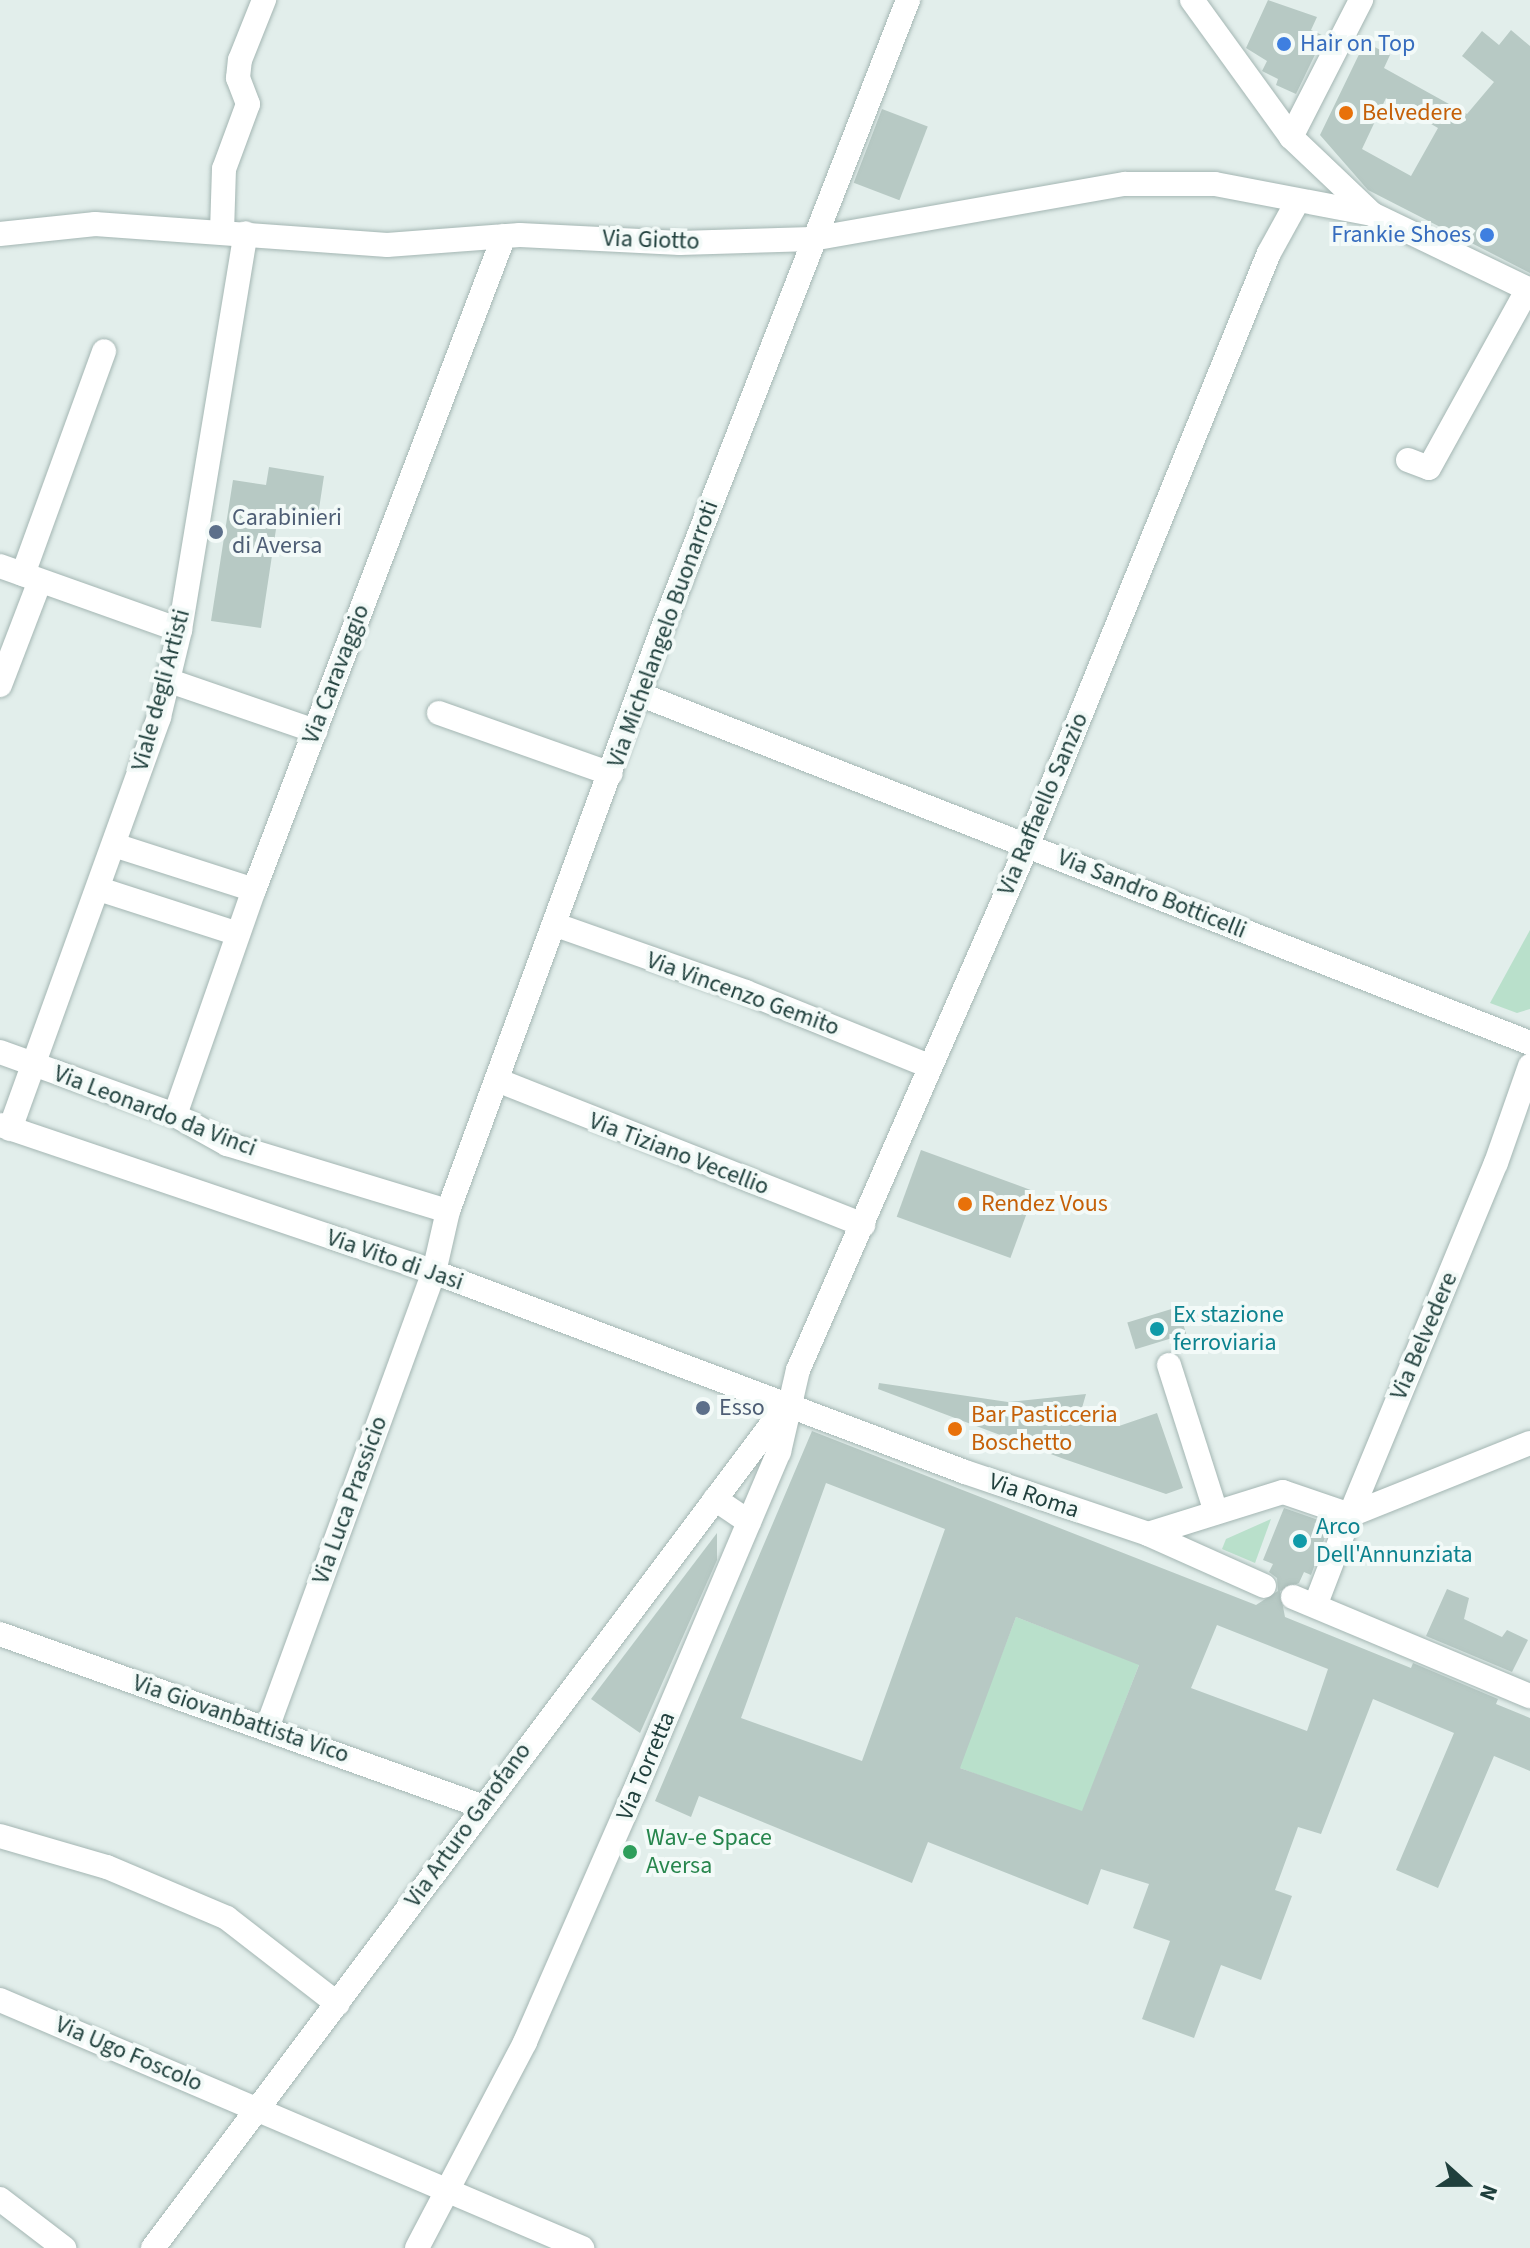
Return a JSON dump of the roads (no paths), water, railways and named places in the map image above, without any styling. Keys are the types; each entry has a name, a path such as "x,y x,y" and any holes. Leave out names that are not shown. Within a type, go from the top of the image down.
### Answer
{"street":[{"name":"Viale degli Artisti","path":"5,1127 36,1065 99,889 167,680 180,630 234,232 224,169 248,104 238,78 240,60 264,0"},
{"name":"Via Michelangelo Buonarroti","path":"434,1272 448,1211 639,694 812,239 908,0"},
{"path":"1192,0 1291,137 1372,214 1529,290 1429,468 1408,460"},
{"path":"1291,137 1361,0"},
{"name":"Via Giotto","path":"0,234 95,224 387,245 504,236 680,243 812,239 1125,184 1215,184 1372,214"},
{"name":"Via Raffaello Sanzio","path":"787,1404 929,1066 1028,844 1263,267 1297,202"},
{"name":"Via Caravaggio","path":"175,1115 254,890 504,236"},
{"path":"0,685 21,574 104,351"},
{"path":"21,574 180,630"},
{"path":"167,680 315,731"},
{"name":"Via Sandro Botticelli","path":"639,694 1530,1043"},
{"path":"439,713 611,774"},
{"path":"114,845 254,890"},
{"path":"99,889 238,934"},
{"name":"Via Vincenzo Gemito","path":"556,925 746,992 929,1066"},
{"name":"Via Leonardo da Vinci","path":"0,1052 175,1115 227,1144 448,1211"},
{"name":"Via Belvedere","path":"1530,1066 1496,1163 1350,1515 1304,1602 1530,1696"},
{"name":"Via Tiziano Vecellio","path":"497,1080 863,1225"},
{"name":"Via Vito di Jasi","path":"5,1127 434,1272 787,1404"},
{"name":"Via Luca Prassicio","path":"267,1728 434,1272"},
{"path":"1169,1365 1216,1512"},
{"name":"Via Arturo Garofano","path":"153,2248 338,2004 481,1806 787,1404"},
{"name":"Via Torretta","path":"417,2248 525,2042 779,1452 787,1404"},
{"name":"Via Roma","path":"787,1404 1148,1534 1264,1586"},
{"path":"1148,1534 1283,1492 1350,1515 1530,1443"},
{"path":"715,1499 749,1522"},
{"name":"Via Giovanbattista Vico","path":"0,1634 481,1806"},
{"path":"0,1836 107,1867 227,1918 338,2004"},
{"name":"Via Ugo Foscolo","path":"0,2000 582,2248"},
{"path":"0,2199 64,2248"}],"place":[{"name":"Hair on Top","path":"1284,44"},
{"name":"Belvedere","path":"1346,113"},
{"name":"Frankie Shoes","path":"1487,235"},
{"name":"Carabinieri di Aversa","path":"216,532"},
{"name":"Rendez Vous","path":"965,1204"},
{"name":"Ex stazione ferroviaria","path":"1157,1329"},
{"name":"Esso","path":"703,1408"},
{"name":"Bar Pasticceria Boschetto","path":"955,1429"},
{"name":"Arco Dell'Annunziata","path":"1300,1541"},
{"name":"Wav-e Space Aversa","path":"630,1852"}]}
